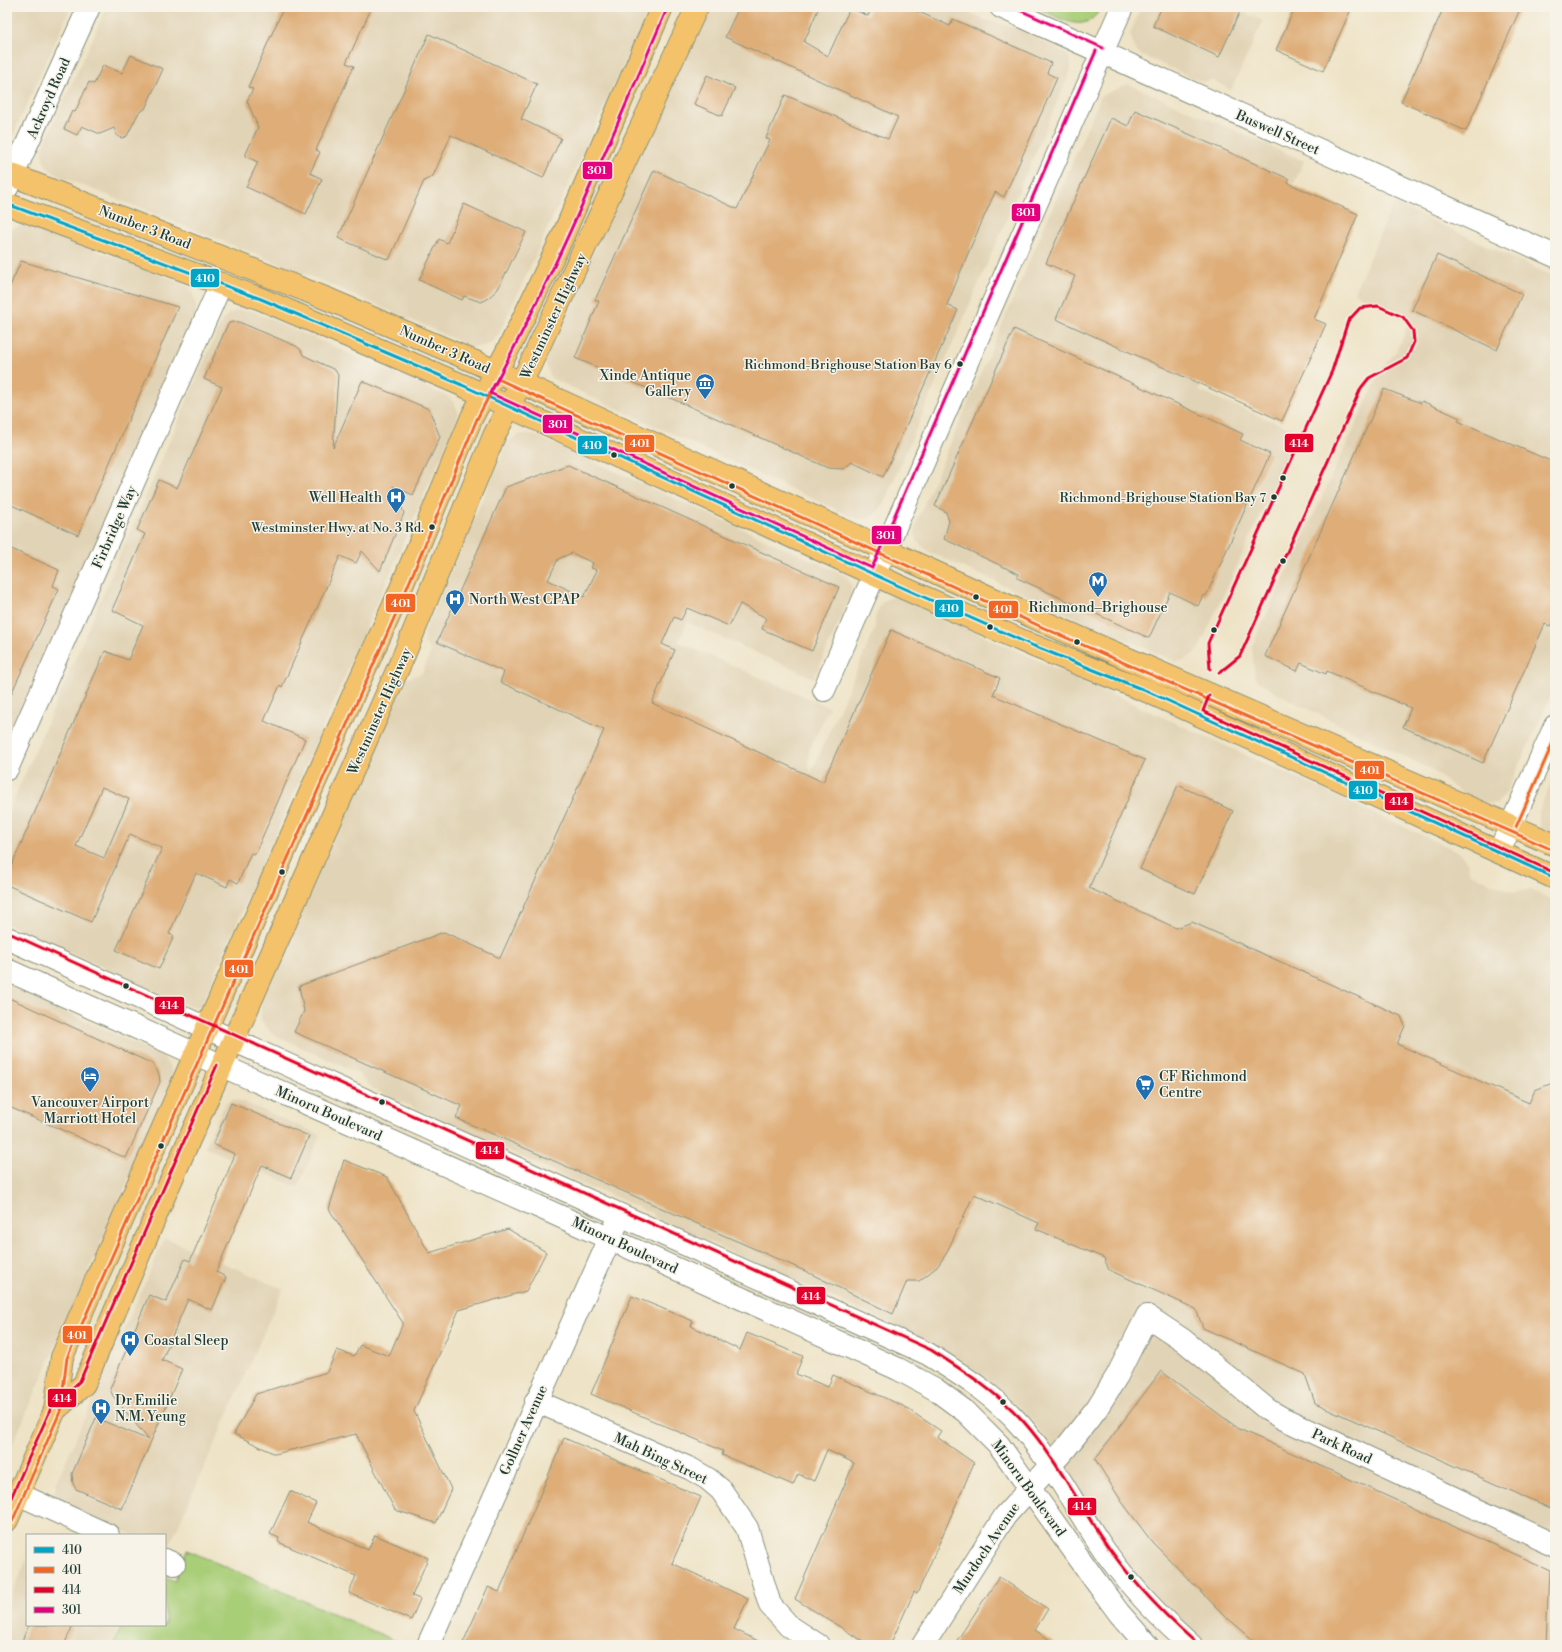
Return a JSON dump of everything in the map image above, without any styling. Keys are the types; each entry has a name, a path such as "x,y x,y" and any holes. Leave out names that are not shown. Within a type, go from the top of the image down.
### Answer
{"main road":[{"name":"Westminster Highway","path":"7,1520 55,1410 62,1357 397,598 483,395 512,342 562,238 662,7"},
{"name":"Westminster Highway","path":"55,1410 84,1384 404,655 494,436 521,383 697,7"},
{"name":"Number 3 Road","path":"9,179 330,300 521,383 1151,670 1220,698 1555,845"},
{"name":"Number 3 Road","path":"7,204 275,305 483,395 875,575 1034,646 1138,688 1555,878"}],"street":[{"name":"Ackroyd Road","path":"9,179 89,7"},
{"name":"Buswell Street","path":"1001,7 1555,256"},
{"path":"824,690 1122,7"},
{"name":"Firbridge Way","path":"7,769 222,284"},
{"path":"1499,852 1555,726"},
{"name":"Minoru Boulevard","path":"7,938 234,1042 894,1336 928,1354 985,1390 1021,1425 1050,1465 1107,1554 1144,1600 1191,1645"},
{"name":"Minoru Boulevard","path":"7,970 222,1067 610,1238 898,1369 935,1389 966,1412 999,1445 1111,1602 1146,1645"},
{"name":"Gollner Avenue","path":"428,1645 620,1215"},
{"name":"Murdoch Avenue","path":"923,1645 1005,1516 1097,1408 1117,1376 1148,1316"},
{"name":"Park Road","path":"1148,1316 1183,1340 1268,1410 1282,1418 1555,1544"},
{"name":"Mah Bing Street","path":"536,1401 691,1469 708,1479 721,1490 747,1528 770,1604 789,1626 818,1645"},
{"path":"18,1494 106,1534"}],"shaded area":[{"path":"7,7 71,7 13,135 7,142"},
{"path":"107,7 650,7 499,334 494,340 484,346 472,347 328,283 57,175 47,167 43,159 42,149"},
{"path":"707,7 956,7 985,20 1014,27 1064,52 1069,57 1071,64 1070,72 884,503 870,518 860,519 852,517 551,378 544,360"},
{"path":"1141,7 1231,7 1263,21 1231,90 1212,80 1203,82 1141,55 1135,49 1130,34"},
{"path":"1128,84 1304,161 1199,391 1299,432 1198,650 1185,660 1174,661 929,552 918,542 915,533 916,523 1101,96"},
{"path":"1394,203 1555,277 1555,687 1506,793 1497,803 1476,804 1432,770 1278,694 1255,679 1252,646 1382,369 1395,353 1406,331 1408,321 1354,293"},
{"path":"23,225 31,226 179,282 190,288 196,308 195,323 7,747 7,234 13,228"},
{"path":"239,310 252,311 449,397 458,411 458,417 200,1008 184,1004 7,924 7,815 222,321 229,314"},
{"name":"CF Richmond Centre","path":"522,434 532,434 846,576 851,585 851,595 814,678 687,622 678,642 829,707 809,751 808,764 811,773 875,629 875,617 880,605 885,600 896,596 1459,852 1468,864 1469,873 1514,893 1521,890 1531,890 1555,901 1555,1645 1205,1645 1158,1600 1133,1571 1102,1528 1031,1418 990,1382 957,1357 904,1329 657,1219 652,1213 602,1191 590,1188 373,1089 357,1073 271,1033 261,1020 261,1001 399,689 406,679 422,673 431,652 425,643 424,633 507,444 512,438"},
{"path":"1555,774 1555,839 1541,829 1539,823 1539,811"},
{"path":"7,986 156,1053 164,1058 170,1067 172,1075 170,1085 7,1457"},
{"path":"233,1099 241,1101 320,1135 298,1187 205,1147 225,1104"},
{"path":"165,1238 283,1289 168,1549 166,1548 166,1534 131,1534 61,1506 56,1501 54,1494 57,1481"},
{"path":"26,1561 26,1626 119,1626 110,1645 7,1645 7,1605"}],"green space":[{"path":"1037,7 1101,7 1095,16 1088,21 1080,23 1063,20"},
{"path":"187,1550 405,1645 113,1645 122,1626 166,1626 166,1577 175,1581"}],"building":[{"path":"284,7 372,7 346,63 354,66 316,150 320,152 310,173 322,179 306,214 246,187 258,162 245,156 258,127 247,101 253,89 248,87"},
{"path":"739,7 819,7 804,42 828,56 850,8 868,16 872,7 908,7 950,26 953,19 1051,63 1047,73 1057,78 1004,197 995,192 969,251 947,305 958,310 883,477 852,462 843,469 828,468 682,403 575,358 599,301 595,300 654,170 737,209 770,140 766,138 785,95 888,139 898,117 725,37"},
{"path":"1162,7 1242,7 1219,57 1153,26"},
{"path":"1295,7 1352,7 1323,71 1276,50"},
{"path":"1444,7 1521,7 1466,131 1401,102"},
{"path":"429,34 537,84 521,119 561,138 543,178 451,135 433,176 424,181 389,260 338,238"},
{"path":"131,55 163,69 145,109 139,112 127,136 122,138 117,136 114,128 100,134 82,126 77,135 64,129 72,111 75,112 89,82 94,84 103,65 122,73"},
{"path":"707,75 735,88 722,116 694,104"},
{"path":"1135,110 1289,179 1288,183 1358,214 1314,319 1326,324 1282,421 1056,319 1075,276 1046,263 1111,118 1128,126"},
{"path":"464,204 526,232 498,289 486,300 481,302 464,296 462,300 419,280 439,239 447,243"},
{"path":"1437,255 1522,294 1497,350 1412,310"},
{"path":"21,261 178,307 78,535 7,503 7,293"},
{"path":"239,322 296,346 301,350 303,355 335,370 338,375 333,448 362,381 429,409 440,437 413,495 393,486 404,513 380,571 362,551 356,563 340,556 282,687 280,685 264,721 305,739 255,854 251,853 238,883 230,879 227,887 196,873 169,934 174,936 159,969 116,950 162,848 130,834 91,922 7,885 7,876 105,651 128,660 143,625 112,610 145,534 137,530 159,480 177,488 222,387 204,379 229,323","holes":["102,787 129,799 104,858 76,846"]},
{"path":"1014,329 1243,434 1240,440 1270,454 1206,596 1203,595 1198,606 1170,592 1149,638 1017,578 1019,574 944,539 949,521 946,512 935,506"},
{"path":"1384,389 1421,403 1422,401 1460,418 1458,421 1555,463 1555,613 1550,626 1545,624 1483,763 1403,727 1411,708 1327,671 1326,674 1301,663 1297,671 1265,656"},
{"name":"CF Richmond Centre","path":"568,465 839,587 812,651 762,629 766,618 740,604 729,626 687,608 681,620 674,617 662,644 675,650 652,703 823,782 891,630 1000,678 993,695 1145,760 1089,888 1176,928 1192,922 1401,1016 1405,1026 1397,1044 1529,1103 1535,1090 1555,1082 1555,1511 1315,1403 1305,1374 1203,1328 1196,1309 1109,1270 1104,1258 1036,1229 1039,1223 974,1194 946,1254 937,1267 919,1281 907,1281 893,1314 805,1271 456,1118 462,1106 294,1032 304,1011 299,986 444,932 500,958 604,730 500,682 504,672 437,642 506,487","holes":["572,553 593,563 591,568 597,570 584,597 548,580 558,559"]},
{"path":"7,547 59,570 53,586 59,589 7,703"},
{"path":"1178,785 1233,811 1195,894 1140,869"},
{"path":"7,997 153,1064 159,1074 160,1082 126,1158 7,1106"},
{"path":"231,1103 309,1136 291,1178 262,1165 216,1272 226,1277 212,1310 188,1299 162,1360 182,1369 122,1509 76,1489 73,1484 72,1474 96,1418 149,1440 113,1396 110,1389 149,1295 166,1302 185,1259 190,1261 217,1199 235,1154 213,1144"},
{"path":"344,1160 387,1177 429,1253 508,1229 546,1252 526,1291 459,1310 414,1411 451,1489 436,1523 395,1510 356,1434 275,1454 234,1434 256,1394 327,1372 337,1350 354,1356 360,1345 389,1356 403,1323 329,1209"},
{"path":"632,1296 693,1321 691,1326 740,1350 747,1333 803,1356 796,1374 828,1387 833,1375 903,1406 941,1431 937,1437 974,1463 917,1594 914,1592 890,1645 869,1645 795,1599 854,1463 827,1450 814,1481 798,1474 793,1485 722,1455 723,1451 591,1394"},
{"path":"1161,1371 1239,1429 1550,1570 1547,1645 1259,1645 1224,1615 1152,1542 1122,1502 1095,1459"},
{"path":"564,1438 701,1497 672,1563 748,1599 734,1629 766,1645 462,1645 488,1587 499,1592"},
{"path":"290,1491 316,1503 307,1522 368,1550 375,1535 428,1558 412,1596 420,1599 411,1620 349,1593 356,1576 278,1542 279,1538 270,1534"},
{"path":"999,1577 1048,1609 1035,1630 1057,1645 954,1645"},
{"path":"29,1626 73,1626 64,1645 20,1645"}],"transit line":[{"name":"301","path":"1013,7 1103,48"},
{"name":"301","path":"667,9 561,251 515,346 490,393 872,568 1096,51"},
{"name":"410","path":"7,204 261,299 462,385 899,586 1034,646 1149,692 1555,878"},
{"name":"414","path":"1210,669 1208,643 1332,371 1348,321 1360,308 1378,306 1403,317 1413,331 1414,342 1407,358 1369,378 1361,388 1240,656 1219,673"},
{"name":"401","path":"12,1522 60,1412 67,1358 402,600 477,419 498,379 1044,628 1553,850"},
{"name":"414","path":"1209,696 1203,711 1555,873"},
{"name":"401","path":"1516,827 1555,738"},
{"name":"414","path":"9,933 931,1350 968,1374 1003,1401 1024,1422 1055,1463 1110,1550 1132,1578 1168,1617 1194,1641"},
{"name":"414","path":"7,1507 51,1408 80,1381 217,1065"}],"place":[{"name":"Richmond-Brighouse Station Bay 6","path":"960,364"},
{"name":"Xinde Antique Gallery","path":"705,400"},
{"name":"Richmond-Brighouse Station Bay 7","path":"1274,497"},
{"name":"Well Health","path":"396,514"},
{"name":"Westminster Hwy. at No. 3 Rd.","path":"432,527"},
{"name":"Richmond–Brighouse","path":"1098,598"},
{"name":"North West CPAP","path":"455,616"},
{"name":"Vancouver Airport Marriott Hotel","path":"90,1093"},
{"name":"CF Richmond Centre","path":"1145,1101"},
{"name":"Coastal Sleep","path":"130,1357"},
{"name":"Dr Emilie N.M. Yeung","path":"101,1425"}]}
